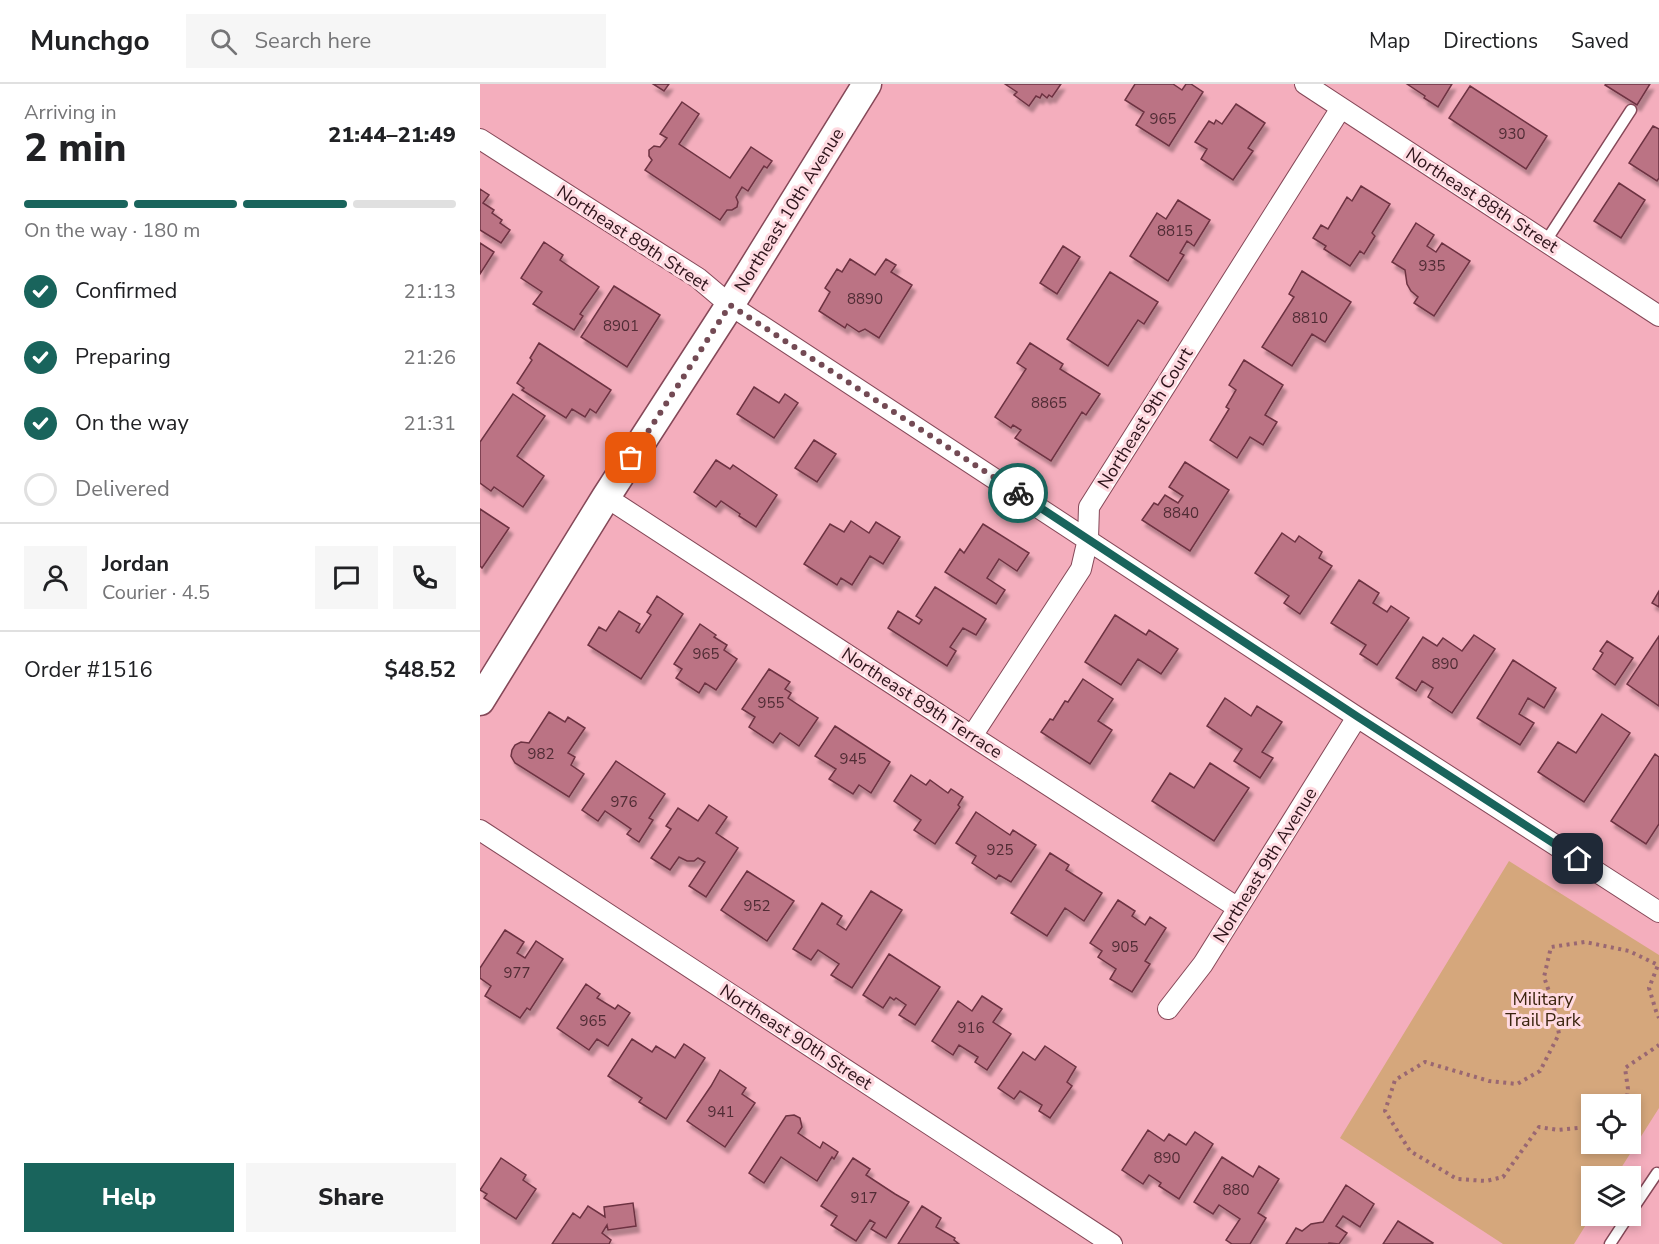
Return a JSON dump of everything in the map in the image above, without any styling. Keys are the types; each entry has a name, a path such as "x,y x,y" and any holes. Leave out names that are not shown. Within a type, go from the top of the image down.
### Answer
{"street":[{"name":"Northeast 10th Avenue","path":"480,701 606,496 730,305 867,84"},
{"name":"Northeast 88th Street","path":"1305,84 1659,316"},
{"name":"Northeast 9th Court","path":"972,736 1081,569 1088,539 1089,507 1341,108"},
{"name":"Northeast 89th Street","path":"480,139 698,278 730,305 1358,717 1659,911"},
{"name":"Northeast 89th Terrace","path":"606,496 1238,908"},
{"name":"Northeast 9th Avenue","path":"1167,1010 1203,964 1358,717"},
{"name":"Northeast 90th Street","path":"480,830 1112,1244"}],"lane":[{"path":"1546,241 1631,110"},
{"path":"1641,1197 1657,1173 1659,1174"},
{"path":"1610,1244 1622,1226"}],"path":[{"path":"1581,1128 1558,1130 1539,1127 1503,1178 1486,1181 1457,1179 1410,1150 1385,1111 1395,1080 1425,1062 1489,1081 1517,1084 1540,1071 1559,1034 1553,1003 1544,977 1551,947 1585,942 1629,951 1658,964 1649,988 1659,1018"},
{"path":"1627,1094 1625,1068 1659,1045"}],"green space":[{"name":"Military Trail Park","path":"1509,861 1659,955 1659,1108 1641,1136 1641,1094 1581,1094 1581,1154 1630,1154 1622,1166 1581,1166 1581,1226 1585,1226 1574,1244 1503,1244 1340,1138"}],"building":[{"path":"653,84 669,84 664,91"},
{"path":"1005,84 1061,84 1052,97 1049,95 1047,98 1042,94 1040,98 1036,96 1029,106 1014,95 1017,92"},
{"path":"1135,84 1173,84 1182,90 1186,84 1191,84 1203,92 1169,146 1136,125 1144,112 1125,100"},
{"path":"1407,84 1452,84 1438,107"},
{"path":"1606,84 1650,84 1637,105"},
{"path":"1470,86 1547,136 1526,169 1449,118"},
{"path":"682,102 699,114 679,144 730,178 751,147 772,161 767,168 764,166 748,191 742,187 736,197 737,207 727,210 720,220 645,170 652,160 649,150 654,146 660,147 667,138 660,134"},
{"path":"1236,104 1265,123 1248,148 1253,151 1233,180 1201,159 1207,149 1195,142 1209,121 1214,124 1216,120 1222,124"},
{"path":"1653,126 1659,129 1659,178 1657,181 1629,163"},
{"path":"1619,183 1645,200 1621,238 1594,221"},
{"path":"1361,186 1390,204 1372,233 1375,236 1364,254 1360,251 1350,266 1324,249 1326,246 1313,238 1321,225 1328,229 1347,197 1352,201"},
{"path":"480,189 489,195 483,203 494,210 492,213 502,220 500,223 510,230 501,243 480,230"},
{"path":"1178,200 1210,220 1194,246 1187,241 1180,253 1184,255 1168,281 1130,256 1157,213 1166,219"},
{"path":"1416,223 1434,235 1427,246 1436,252 1442,243 1470,261 1434,316 1414,303 1418,297 1407,284 1405,270 1392,262"},
{"path":"544,242 563,255 560,260 599,287 580,314 583,316 574,330 533,304 542,292 521,278"},
{"path":"480,243 494,252 480,274"},
{"path":"1063,246 1080,257 1057,294 1040,283"},
{"path":"850,259 875,275 886,259 896,265 891,272 912,285 879,338 865,329 859,332 847,324 845,328 819,311 830,292 825,288 837,269 842,272"},
{"path":"1302,271 1351,302 1325,342 1312,334 1292,366 1262,347 1294,297 1289,294"},
{"path":"1110,272 1158,302 1144,324 1138,320 1108,366 1067,339"},
{"path":"614,286 660,315 627,367 581,337"},
{"path":"539,343 611,390 596,413 590,409 585,417 572,409 566,418 522,390 524,388 517,383 532,360 530,358"},
{"path":"1030,343 1063,364 1060,369 1100,394 1086,415 1082,412 1051,461 1015,438 1021,430 1013,425 1011,428 995,417 1026,369 1017,363"},
{"path":"1244,360 1283,385 1265,415 1277,422 1263,445 1250,437 1237,458 1210,440 1229,409 1226,407 1236,390 1229,385"},
{"path":"754,387 779,403 785,394 798,403 774,438 737,414"},
{"path":"513,394 545,416 517,456 544,476 523,507 494,487 491,491 480,483 480,442"},
{"path":"814,440 836,454 817,482 795,468"},
{"path":"716,460 730,469 733,465 777,495 756,527 721,501 716,507 694,492"},
{"path":"1185,462 1229,490 1190,551 1142,520 1154,503 1158,505 1165,495 1178,503 1183,496 1169,487"},
{"path":"480,509 509,528 482,568 480,566"},
{"path":"851,521 869,533 876,522 900,537 883,564 870,556 852,585 841,578 837,585 804,564 830,524 844,532"},
{"path":"983,524 1029,553 1017,571 999,559 987,578 1005,590 996,604 945,572 960,549 964,553"},
{"path":"1282,533 1295,542 1299,536 1322,552 1319,558 1332,566 1300,614 1284,603 1289,596 1255,573"},
{"path":"1359,580 1379,593 1373,603 1387,612 1391,606 1409,618 1377,665 1360,654 1366,645 1331,623"},
{"path":"935,587 986,619 976,635 963,628 950,647 956,651 947,666 888,628 898,611 919,624 922,620 916,616"},
{"path":"1659,591 1659,607 1652,603"},
{"path":"657,596 683,614 641,679 588,645 599,627 606,631 619,611 640,624 636,631 639,633 651,615 647,612"},
{"path":"1115,615 1146,635 1149,630 1178,649 1161,674 1138,659 1121,685 1085,662"},
{"path":"700,624 727,645 724,650 737,659 716,690 705,683 699,693 676,678 682,669 674,664"},
{"path":"1474,635 1495,649 1452,713 1428,697 1433,688 1422,681 1416,691 1396,678 1423,637 1437,646 1443,638 1462,651"},
{"path":"1659,636 1659,706 1627,684"},
{"path":"1607,641 1633,658 1615,685 1593,669"},
{"path":"1513,660 1556,688 1544,708 1528,698 1519,714 1534,723 1520,745 1477,718"},
{"path":"769,669 790,682 785,689 791,693 788,698 818,718 799,746 780,733 773,743 749,727 755,717 742,709"},
{"path":"1083,679 1113,699 1098,721 1112,730 1090,764 1041,732 1050,719 1053,720 1065,701 1068,702"},
{"path":"1225,698 1251,716 1257,706 1282,722 1262,752 1273,758 1260,778 1234,761 1242,749 1207,726"},
{"path":"549,712 565,722 568,717 585,728 568,753 575,757 571,765 584,774 569,797 515,763 511,756 515,745 521,742 529,743"},
{"path":"1602,714 1630,733 1584,802 1538,772 1558,742 1576,753"},
{"path":"835,726 890,762 871,793 859,785 853,794 829,779 836,769 815,756"},
{"path":"1655,754 1659,757 1659,824 1646,844 1611,821"},
{"path":"616,761 665,794 649,818 653,820 639,842 627,834 631,829 605,811 598,821 582,810"},
{"path":"1210,763 1249,788 1214,841 1152,801 1170,773 1194,788"},
{"path":"911,775 926,785 930,780 948,793 951,789 963,797 958,805 960,807 935,844 914,830 921,820 894,801"},
{"path":"709,805 727,817 716,833 738,848 706,897 689,886 705,862 698,858 694,861 687,861 679,857 670,870 651,858 671,829 666,826 678,808 698,821"},
{"path":"976,812 1010,835 1013,830 1036,845 1011,882 999,875 996,879 972,863 976,856 956,843"},
{"path":"1050,853 1069,865 1066,870 1102,893 1084,921 1065,908 1047,936 1011,913"},
{"path":"747,871 794,901 767,941 721,910"},
{"path":"871,891 902,910 852,988 831,975 839,964 818,950 811,960 793,949 822,903 842,916 837,924 846,930"},
{"path":"1118,900 1135,911 1132,916 1145,925 1150,917 1166,928 1145,961 1150,964 1132,992 1110,979 1116,969 1098,957 1102,951 1090,943"},
{"path":"505,930 524,942 517,953 525,958 536,941 563,959 530,1010 527,1008 520,1018 485,996 491,986 480,978 480,968"},
{"path":"889,954 940,987 915,1025 899,1015 906,1005 896,998 894,1000 890,997 883,1008 863,995"},
{"path":"586,984 600,994 597,998 615,1009 618,1005 630,1013 608,1046 597,1039 589,1050 557,1028"},
{"path":"982,996 1002,1009 993,1022 1011,1034 987,1070 975,1062 978,1057 959,1045 953,1055 932,1041 958,1001 972,1011"},
{"path":"632,1039 652,1052 656,1046 675,1058 684,1044 705,1058 666,1119 639,1102 642,1098 608,1076"},
{"path":"1045,1046 1076,1067 1067,1082 1072,1086 1050,1118 1039,1111 1042,1105 1020,1091 1014,1099 998,1088 1023,1052 1035,1060"},
{"path":"720,1070 746,1088 742,1094 755,1103 725,1147 687,1121"},
{"path":"794,1115 800,1118 802,1127 798,1133 820,1148 823,1142 838,1152 834,1159 832,1157 817,1181 781,1157 764,1183 749,1173 786,1116"},
{"path":"1148,1130 1164,1141 1169,1134 1186,1145 1195,1132 1213,1144 1179,1199 1159,1186 1161,1183 1149,1175 1143,1184 1122,1170"},
{"path":"1222,1157 1253,1177 1259,1166 1279,1179 1258,1213 1266,1218 1250,1244 1232,1244 1226,1240 1240,1219 1219,1205 1213,1214 1194,1202"},
{"path":"501,1158 526,1175 523,1180 536,1189 516,1219 484,1198 487,1194 480,1190"},
{"path":"853,1158 870,1169 866,1175 909,1202 886,1238 871,1229 875,1223 870,1220 856,1241 831,1225 837,1216 821,1206"},
{"path":"1346,1185 1374,1204 1360,1227 1343,1216 1336,1226 1347,1233 1339,1244 1286,1244 1296,1228 1302,1231 1311,1224 1323,1222"},
{"path":"633,1203 636,1226 608,1230 607,1225 602,1233 611,1240 609,1244 552,1244 573,1213 580,1218 588,1206 605,1217 604,1207"},
{"path":"922,1206 941,1218 936,1227 955,1238 954,1240 959,1244 898,1244"},
{"path":"1398,1221 1433,1243 1383,1244"}],"way so far":[{"path":"631,458 730,305 1018,493"}],"route":[{"path":"1018,493 1578,859"}]}
